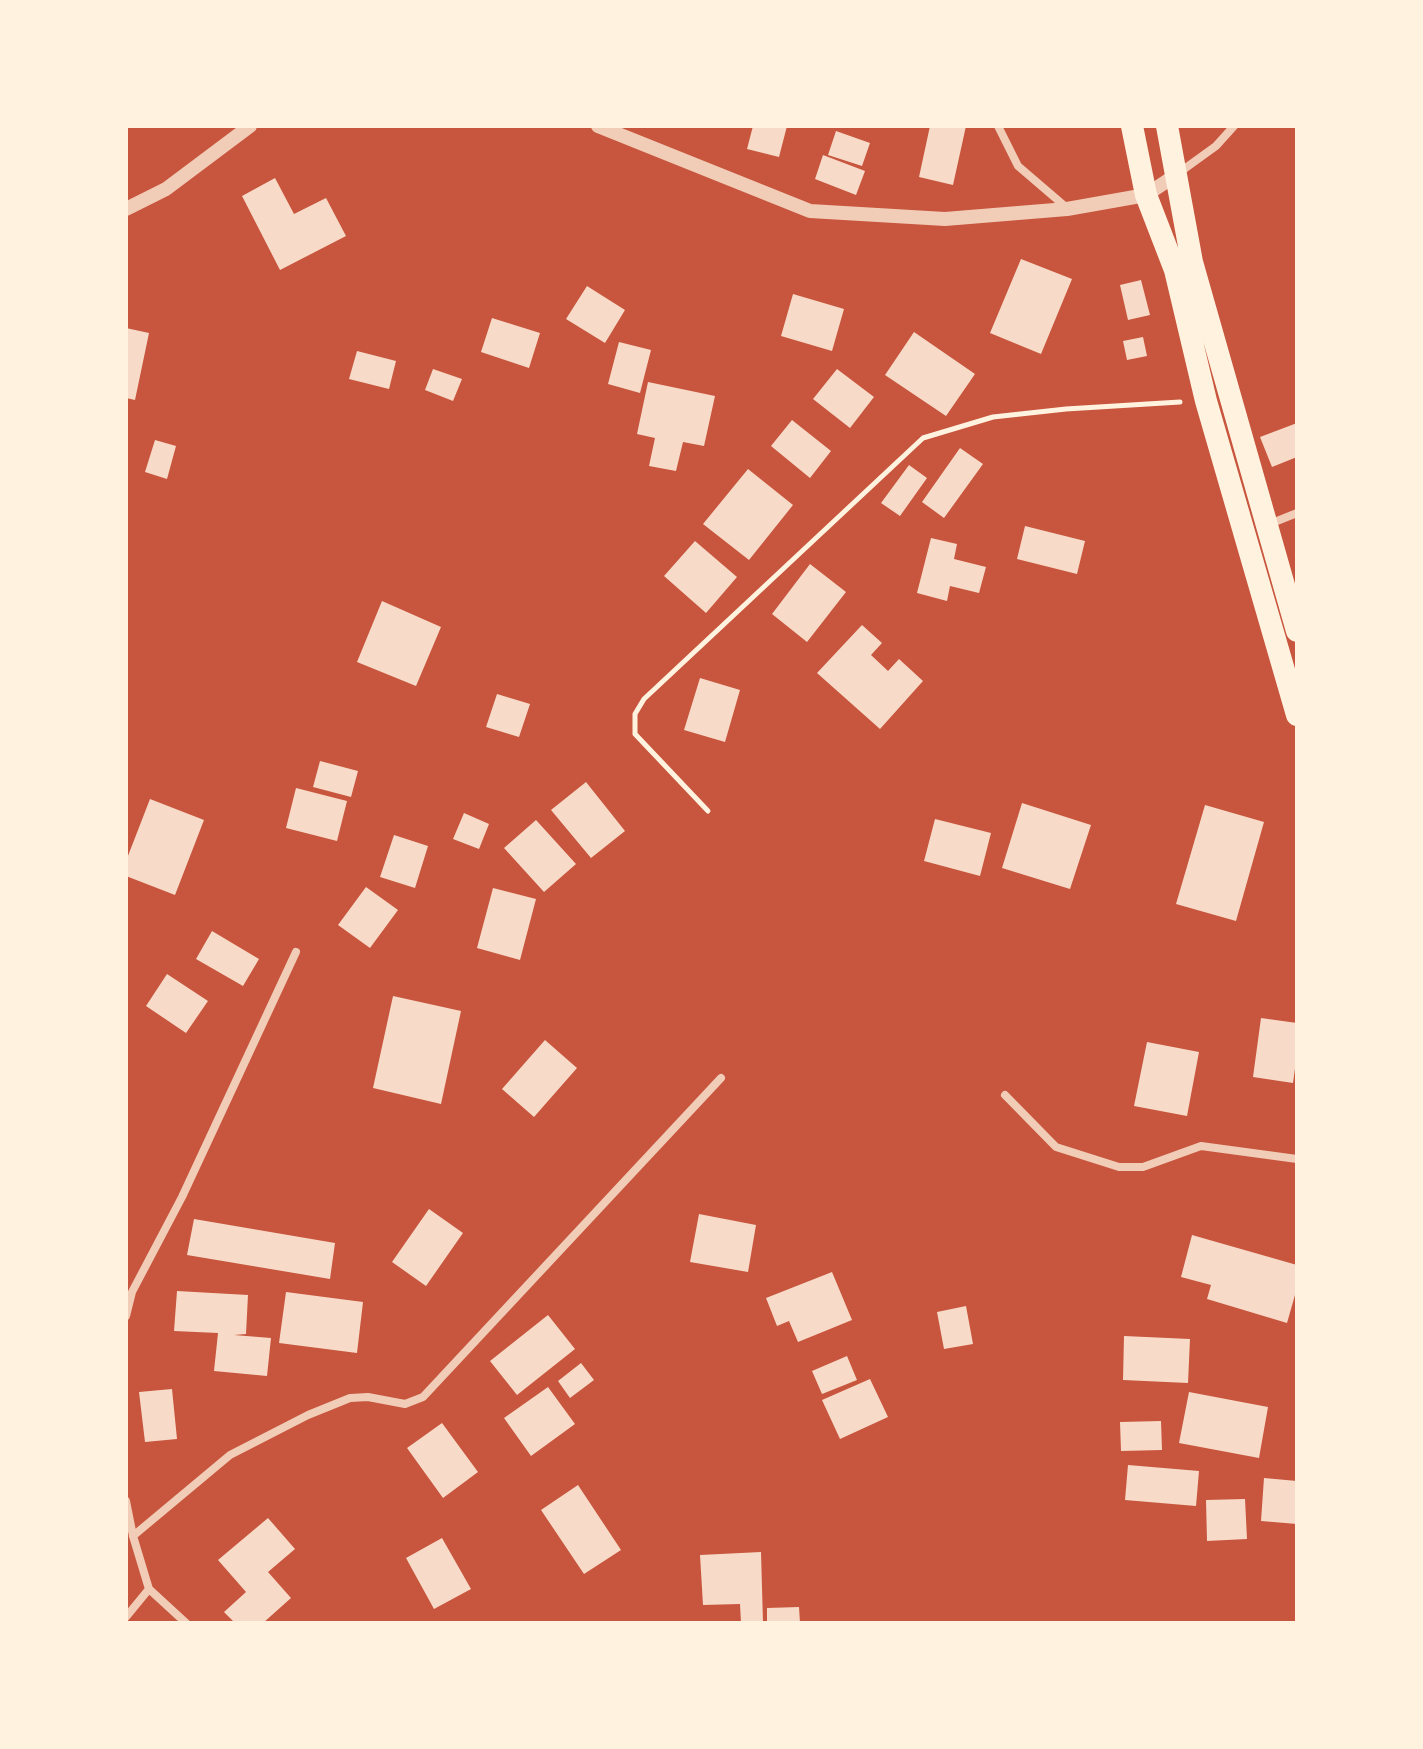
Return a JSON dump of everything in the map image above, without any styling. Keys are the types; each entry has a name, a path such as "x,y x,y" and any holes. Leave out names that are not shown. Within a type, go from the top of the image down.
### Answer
{"highway":[{"path":"1132,126 1146,195 1175,270 1206,401 1297,715"},
{"path":"1167,126 1192,262 1297,631"}],"street":[{"path":"126,209 166,189 250,126"},
{"path":"598,126 810,211 945,219 1067,209 1146,195 1216,146 1234,126"},
{"path":"998,126 1018,166 1067,209"},
{"path":"1266,525 1297,513"},
{"path":"126,1316 132,1292 182,1197 296,952"},
{"path":"133,1536 230,1455 308,1415 350,1398 368,1397 405,1404 423,1397 721,1078"},
{"path":"1005,1095 1056,1147 1119,1167 1143,1167 1201,1146 1297,1159"},
{"path":"126,1501 149,1589 186,1623"},
{"path":"126,1617 149,1589"}],"path":[{"path":"708,811 635,734 635,714 644,699 923,438 993,417 1066,409 1206,401"}],"building":[{"path":"753,126 787,126 779,157 747,149"},
{"path":"930,126 966,126 953,185 919,177"},
{"path":"836,131 870,143 862,166 828,155"},
{"path":"823,155 865,171 856,195 815,179"},
{"path":"275,178 294,214 326,198 346,236 280,270 242,196"},
{"path":"1021,259 1072,279 1041,354 990,333"},
{"path":"1141,280 1150,315 1128,320 1120,285"},
{"path":"587,286 625,310 605,343 566,319"},
{"path":"793,294 844,309 832,351 781,336"},
{"path":"492,318 540,333 529,368 481,352"},
{"path":"126,328 149,333 135,400 126,398"},
{"path":"914,332 975,374 946,416 885,375"},
{"path":"1143,337 1147,356 1127,360 1123,341"},
{"path":"619,342 651,350 640,393 608,384"},
{"path":"357,351 396,361 389,389 349,379"},
{"path":"433,369 462,379 453,401 425,390"},
{"path":"837,369 874,397 850,428 813,399"},
{"path":"648,382 715,396 704,446 683,442 676,471 649,466 655,438 637,434"},
{"path":"792,420 831,451 810,478 771,446"},
{"path":"1297,423 1297,457 1272,467 1260,437"},
{"path":"155,440 176,446 167,479 145,472"},
{"path":"960,448 983,464 944,518 922,502"},
{"path":"909,465 927,478 900,516 881,503"},
{"path":"748,469 793,505 749,560 703,524"},
{"path":"1025,526 1085,541 1077,574 1017,559"},
{"path":"931,538 957,544 954,559 986,567 979,593 950,586 947,601 917,593"},
{"path":"695,541 737,577 706,613 664,576"},
{"path":"810,564 846,592 807,642 772,614"},
{"path":"382,601 441,627 416,686 357,662"},
{"path":"862,625 882,643 871,655 888,671 899,659 923,681 880,729 817,673"},
{"path":"700,678 740,690 725,742 684,730"},
{"path":"497,694 530,704 519,737 486,727"},
{"path":"320,761 358,771 351,797 313,787"},
{"path":"586,782 625,831 591,858 551,810"},
{"path":"296,788 347,801 337,841 286,828"},
{"path":"150,799 204,820 175,895 126,876 126,861"},
{"path":"1022,803 1091,825 1070,889 1002,868"},
{"path":"1205,805 1264,822 1236,921 1176,904"},
{"path":"464,813 489,824 479,849 453,839"},
{"path":"935,819 991,833 980,876 924,861"},
{"path":"536,820 576,864 544,892 504,848"},
{"path":"394,835 428,846 415,888 380,877"},
{"path":"366,887 398,910 370,948 338,925"},
{"path":"493,888 536,899 520,960 477,948"},
{"path":"212,931 259,959 243,986 196,959"},
{"path":"167,974 208,1001 186,1033 146,1006"},
{"path":"393,996 461,1011 441,1104 373,1088"},
{"path":"1261,1018 1297,1023 1293,1083 1253,1077"},
{"path":"545,1040 577,1068 534,1117 502,1089"},
{"path":"1147,1042 1199,1052 1187,1116 1134,1106"},
{"path":"429,1209 463,1233 426,1286 392,1262"},
{"path":"699,1214 756,1225 748,1272 690,1262"},
{"path":"194,1219 335,1243 330,1279 187,1255"},
{"path":"1192,1235 1297,1265 1297,1288 1287,1323 1207,1299 1211,1285 1181,1277"},
{"path":"832,1272 852,1320 798,1342 789,1321 777,1326 766,1298"},
{"path":"177,1291 248,1295 246,1334 234,1335 271,1338 267,1376 214,1371 218,1333 174,1331"},
{"path":"286,1292 363,1302 357,1353 279,1343"},
{"path":"966,1306 973,1344 944,1349 937,1312"},
{"path":"548,1315 575,1349 517,1395 490,1361"},
{"path":"1124,1336 1190,1339 1188,1383 1123,1380"},
{"path":"847,1356 857,1380 822,1394 812,1371"},
{"path":"581,1363 594,1380 570,1398 558,1381"},
{"path":"870,1379 888,1417 840,1439 822,1400"},
{"path":"548,1387 575,1424 531,1456 504,1418"},
{"path":"172,1389 177,1439 145,1442 139,1392"},
{"path":"1189,1392 1268,1407 1259,1458 1179,1443"},
{"path":"1161,1421 1162,1450 1121,1451 1120,1422"},
{"path":"442,1423 478,1472 443,1498 407,1448"},
{"path":"1128,1465 1199,1471 1196,1506 1125,1500"},
{"path":"1264,1478 1297,1481 1297,1524 1261,1521"},
{"path":"578,1485 621,1550 584,1574 541,1510"},
{"path":"1245,1499 1247,1539 1207,1541 1206,1500"},
{"path":"268,1518 295,1549 268,1572 291,1598 263,1623 235,1623 224,1612 246,1592 218,1560"},
{"path":"442,1538 471,1589 434,1609 406,1558"},
{"path":"761,1552 763,1623 741,1623 740,1604 703,1605 700,1555"},
{"path":"799,1607 800,1623 767,1623 767,1608"}]}
